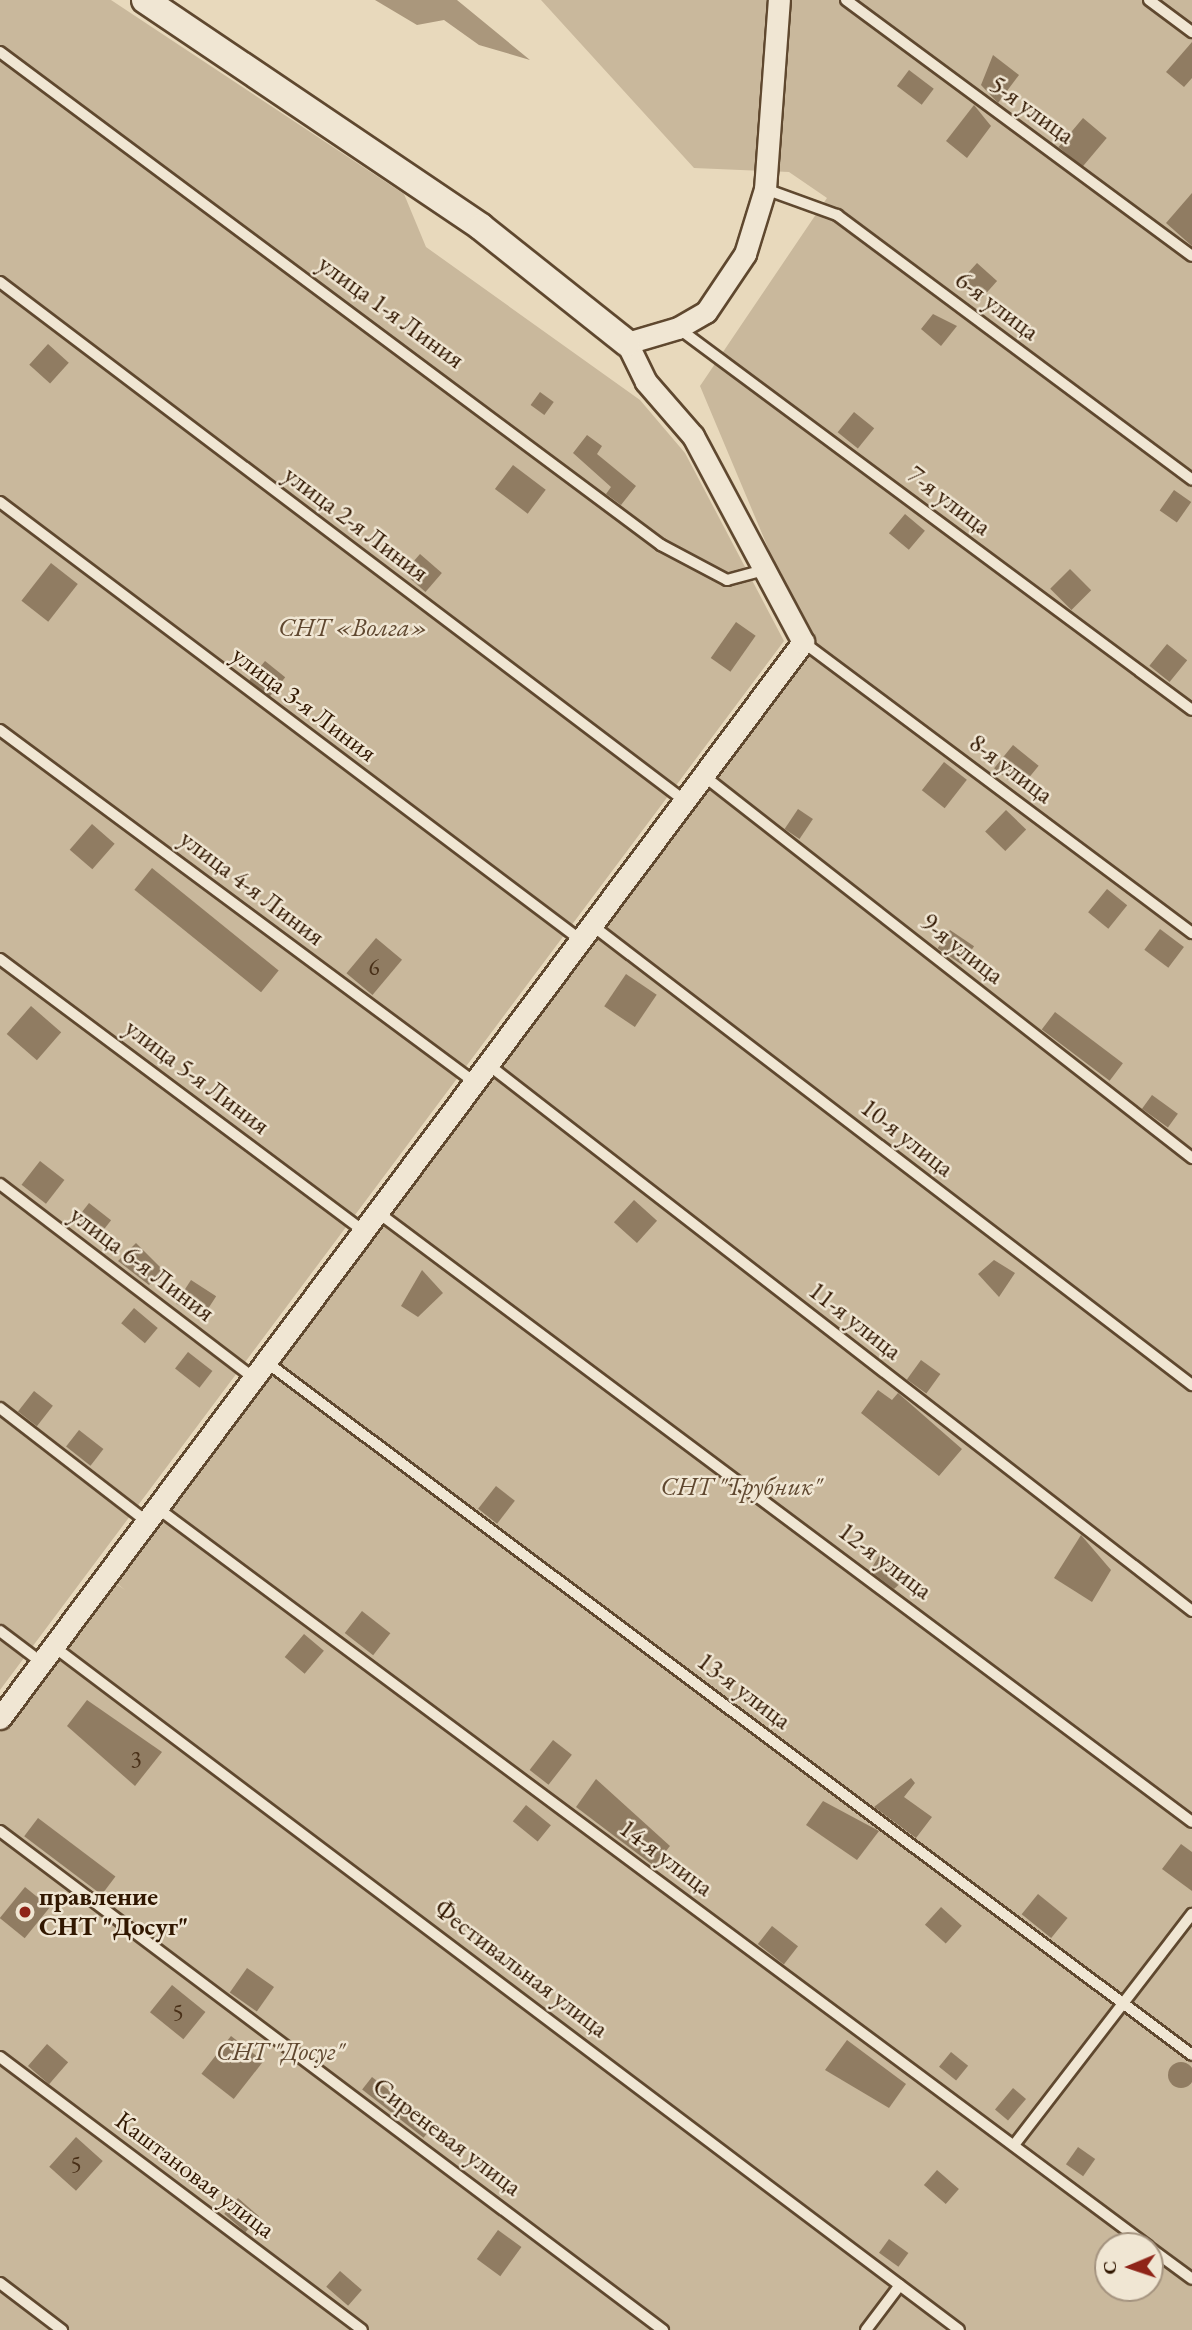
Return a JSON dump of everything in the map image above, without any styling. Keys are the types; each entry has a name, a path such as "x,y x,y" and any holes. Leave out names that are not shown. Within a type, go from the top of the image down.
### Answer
{"street":[{"path":"0,1718 151,1514 263,1372 803,642 693,436 646,382 627,343 481,227 145,0"},
{"path":"627,343 678,328 706,312 726,287 765,189 779,0"}],"lane":[{"name":"5-я улица","path":"846,0 1192,256"},
{"path":"1149,0 1192,32"},
{"name":"улица 1-я Линия","path":"0,52 661,545 727,580 764,569"},
{"name":"6-я улица","path":"765,189 837,215 1192,480"},
{"name":"улица 2-я Линия","path":"0,282 685,802"},
{"name":"7-я улица","path":"678,328 1192,710"},
{"name":"улица 3-я Линия","path":"0,502 588,934"},
{"name":"8-я улица","path":"803,642 1192,933"},
{"name":"улица 4-я Линия","path":"0,730 477,1084"},
{"name":"9-я улица","path":"704,776 1192,1158"},
{"name":"10-я улица","path":"588,934 1192,1385"},
{"name":"улица 5-я Линия","path":"0,958 366,1233"},
{"name":"11-я улица","path":"489,1066 1192,1611"},
{"name":"улица 6-я Линия","path":"0,1184 263,1372"},
{"name":"12-я улица","path":"380,1214 1192,1822"},
{"name":"13-я улица","path":"263,1372 1192,2055"},
{"name":"14-я улица","path":"0,1408 151,1514 1129,2232"},
{"name":"Фестивальная улица","path":"0,1632 47,1654 959,2330"},
{"name":"Сиреневая улица","path":"0,1831 663,2330"},
{"path":"1014,2146 1192,1914"},
{"name":"Каштановая улица","path":"0,2057 362,2330"},
{"name":"14-я улица","path":"1164,2258 1192,2279"},
{"path":"0,2283 62,2330"},
{"path":"866,2330 900,2285"}],"green space":[{"name":"СНТ «Волга»","path":"0,0 111,0 404,194 426,247 640,400 685,453 784,641 0,1690"},
{"name":"СНТ \"Трубник\"","path":"541,0 1192,0 1192,2330 0,2330 0,1724 108,1578 125,1590 109,1577 808,643 700,386 827,198 789,172 694,168"}],"shaded area":[{"path":"375,0 457,0 530,60 479,45 444,20 417,25"}],"building":[{"path":"1192,42 1192,78 1184,87 1166,72"},
{"path":"993,55 1019,75 998,103 981,85"},
{"path":"909,70 934,89 922,105 897,86"},
{"path":"974,105 991,126 967,158 946,141"},
{"path":"1083,118 1107,138 1082,167 1059,147"},
{"path":"1192,193 1192,246 1166,223"},
{"path":"977,263 997,281 982,298 962,280"},
{"path":"933,314 957,326 941,346 921,329"},
{"path":"48,344 69,363 50,384 29,365"},
{"path":"540,392 554,402 544,415 531,405"},
{"path":"854,412 874,428 858,449 838,432"},
{"path":"587,435 602,446 597,454 636,486 621,505 606,494 611,487 573,453"},
{"path":"513,465 546,490 528,514 495,489"},
{"path":"1174,490 1191,502 1177,523 1160,510"},
{"path":"905,514 925,531 909,550 889,533"},
{"path":"420,554 442,573 425,592 404,573"},
{"path":"51,563 78,584 48,622 21,601"},
{"path":"1070,569 1091,590 1071,610 1050,589"},
{"path":"736,622 756,636 730,672 711,658"},
{"path":"1167,644 1187,660 1170,682 1149,666"},
{"path":"265,661 285,677 269,697 249,680"},
{"path":"1013,745 1039,766 1020,789 994,768"},
{"path":"944,762 967,780 945,808 922,790"},
{"path":"798,809 813,819 800,839 785,829"},
{"path":"1006,810 1026,829 1005,851 985,832"},
{"path":"92,824 115,844 92,869 70,850"},
{"path":"152,868 279,971 261,992 134,890"},
{"path":"1107,889 1127,905 1108,929 1088,912"},
{"path":"1160,929 1184,947 1168,968 1144,950"},
{"path":"950,930 974,946 962,964 938,948"},
{"path":"376,938 402,960 372,995 346,973"},
{"path":"626,974 657,995 635,1027 604,1006"},
{"path":"31,1006 61,1032 37,1060 7,1034"},
{"path":"1055,1012 1123,1063 1110,1081 1042,1030"},
{"path":"1152,1095 1178,1114 1168,1128 1142,1109"},
{"path":"40,1161 64,1180 46,1204 22,1185"},
{"path":"634,1200 657,1221 637,1243 614,1222"},
{"path":"89,1203 111,1220 96,1240 74,1223"},
{"path":"136,1243 164,1271 149,1285 118,1261"},
{"path":"994,1260 1015,1273 999,1297 978,1274"},
{"path":"422,1270 443,1293 418,1317 401,1306"},
{"path":"191,1280 216,1296 201,1320 176,1303"},
{"path":"134,1308 158,1328 145,1343 121,1323"},
{"path":"188,1352 212,1371 199,1388 175,1369"},
{"path":"921,1360 940,1374 926,1394 907,1379"},
{"path":"878,1390 892,1400 898,1393 962,1449 939,1476 861,1413"},
{"path":"34,1391 53,1406 37,1426 18,1411"},
{"path":"79,1430 103,1449 90,1466 66,1447"},
{"path":"496,1486 515,1501 497,1524 478,1509"},
{"path":"1081,1535 1111,1570 1092,1602 1054,1578"},
{"path":"880,1554 904,1580 894,1589 870,1571"},
{"path":"362,1611 390,1633 373,1655 345,1633"},
{"path":"304,1634 324,1651 305,1674 285,1657"},
{"path":"87,1700 162,1752 135,1786 67,1726"},
{"path":"553,1740 572,1755 549,1785 530,1770"},
{"path":"911,1778 915,1783 904,1797 932,1817 916,1838 874,1807"},
{"path":"596,1779 670,1846 654,1866 576,1807"},
{"path":"823,1801 879,1831 857,1860 806,1825"},
{"path":"526,1805 551,1825 538,1841 513,1821"},
{"path":"38,1818 115,1876 102,1895 24,1836"},
{"path":"1181,1844 1192,1852 1192,1891 1162,1869"},
{"name":"правление СНТ \"Досуг\"","path":"25,1887 50,1907 25,1938 0,1918"},
{"path":"1038,1894 1068,1918 1051,1938 1022,1914"},
{"path":"941,1907 962,1926 946,1944 925,1925"},
{"path":"772,1926 798,1946 784,1964 758,1944"},
{"path":"247,1968 274,1987 257,2012 230,1993"},
{"path":"172,1985 205,2012 183,2039 150,2012"},
{"path":"231,2036 263,2061 234,2099 201,2074"},
{"path":"847,2040 906,2084 889,2108 825,2070"},
{"path":"47,2044 68,2062 49,2084 28,2066"},
{"path":"951,2052 968,2066 956,2081 939,2067"},
{"path":"1181,2062 1190,2066 1194,2075 1190,2084 1181,2088 1172,2084 1168,2075 1172,2066"},
{"path":"372,2077 433,2125 424,2138 362,2090"},
{"path":"1013,2088 1026,2099 1008,2120 995,2109"},
{"path":"76,2137 103,2161 76,2191 49,2167"},
{"path":"1078,2147 1095,2159 1083,2176 1066,2164"},
{"path":"937,2170 959,2189 946,2204 924,2185"},
{"path":"238,2198 259,2216 245,2232 224,2214"},
{"path":"498,2230 521,2247 500,2276 477,2259"},
{"path":"889,2239 908,2253 898,2267 879,2253"},
{"path":"340,2271 362,2290 348,2306 326,2287"}],"place":[{"name":"правление СНТ \"Досуг\"","path":"25,1912"}],"park label":[{"name":"СНТ \"Досуг\"","path":"280,2052"}]}
